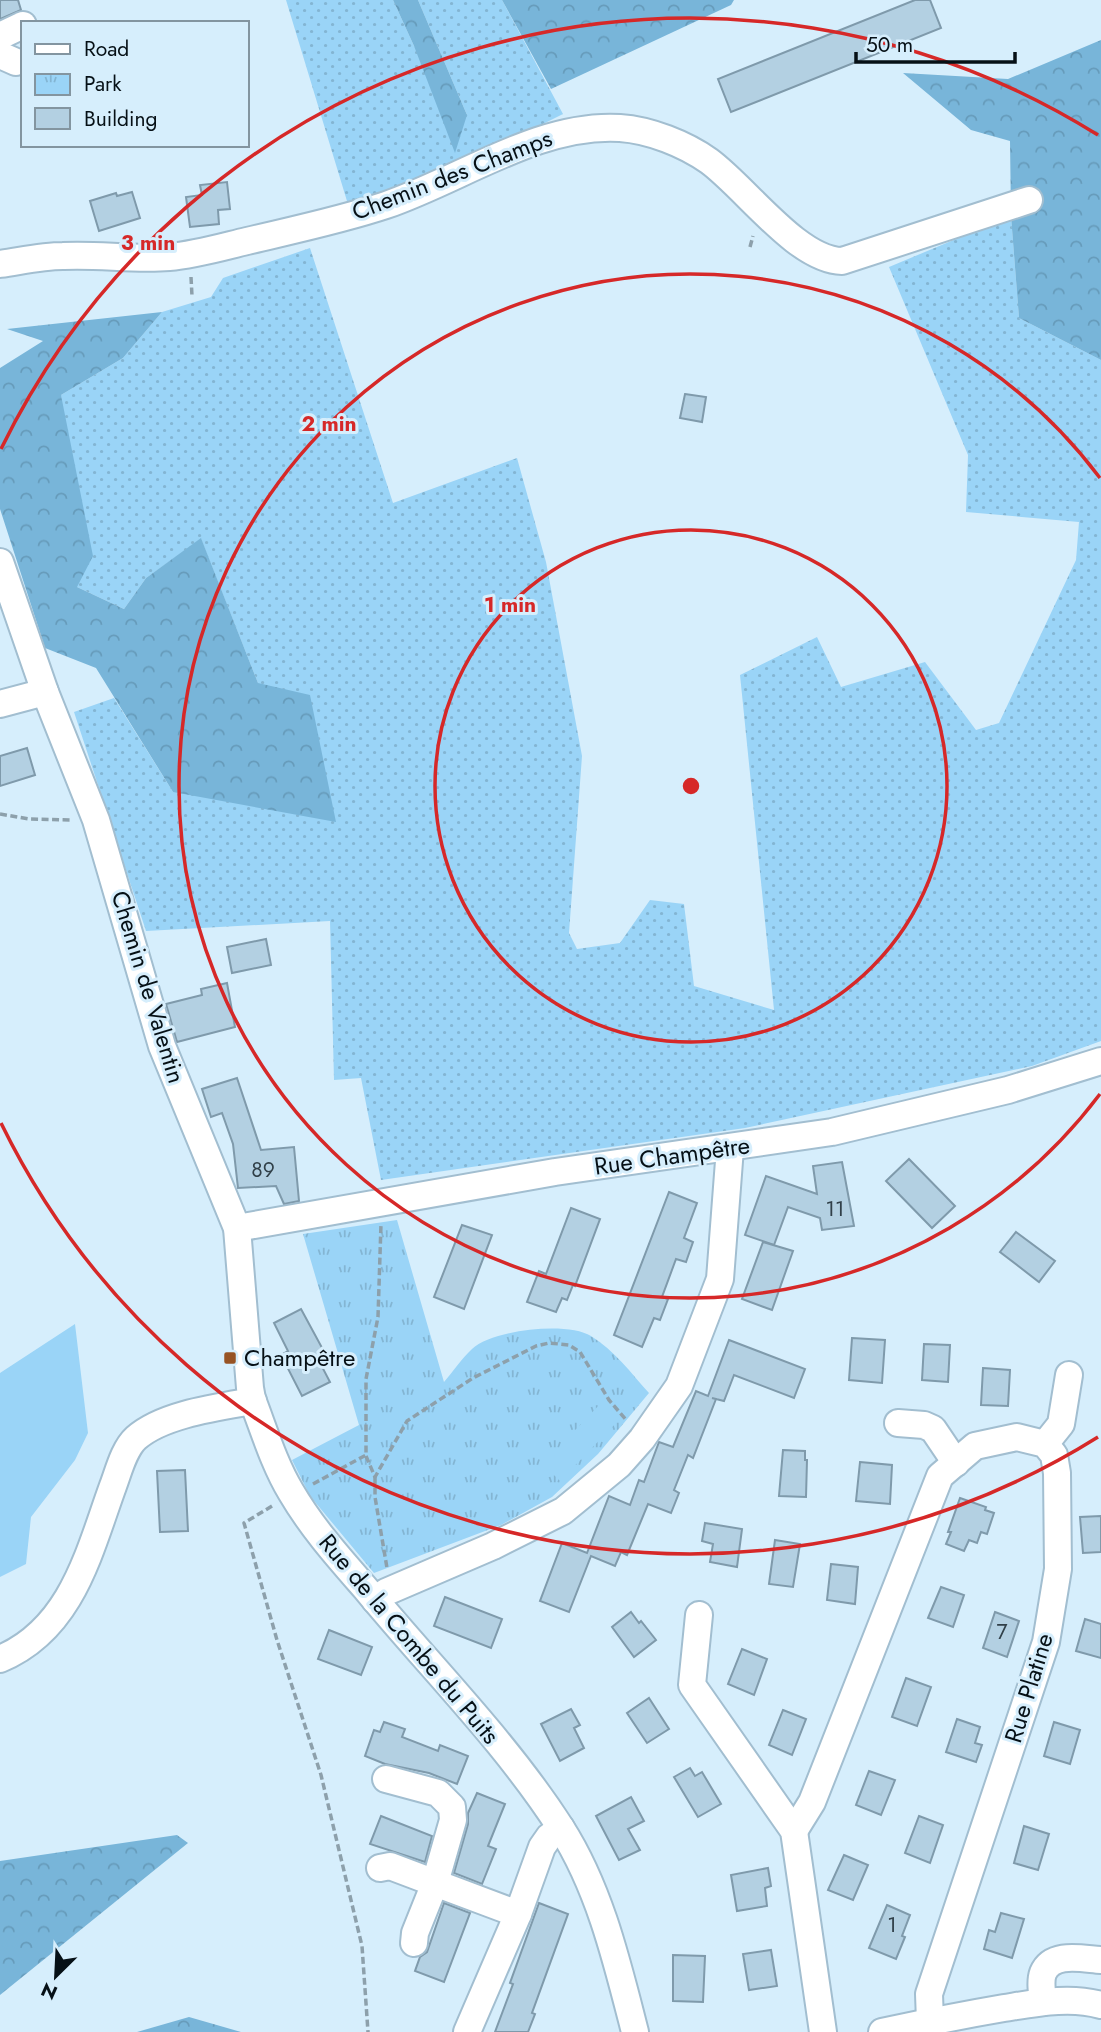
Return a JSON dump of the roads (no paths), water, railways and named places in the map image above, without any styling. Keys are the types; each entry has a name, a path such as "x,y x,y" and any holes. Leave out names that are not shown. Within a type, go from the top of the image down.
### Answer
{"street":[{"path":"0,36 21,26"},
{"name":"Chemin des Champs","path":"0,264 62,256 170,257 246,242 385,205 541,138 584,128 622,128 684,146 729,177 811,253 832,261 842,261 1029,200"},
{"name":"Chemin de Valentin","path":"0,562 45,692 96,820 162,1046 237,1228"},
{"path":"0,704 45,692"},
{"name":"Rue Champêtre","path":"237,1228 555,1172 832,1132 1008,1090 1101,1060"},
{"path":"380,1596 493,1546 563,1511 619,1465 642,1439 679,1386 720,1279 730,1148"},
{"name":"Rue de la Combe du Puits","path":"237,1228 253,1401 284,1479 322,1537 380,1596 529,1782 561,1828 594,1893 617,1963 635,2032"},
{"path":"794,1831 812,1802 940,1476 975,1446 1017,1437 1045,1444 1061,1424 1069,1375"},
{"path":"0,1659 9,1656 44,1629 65,1605 78,1581 123,1459 136,1438 158,1425 196,1411 253,1401"},
{"path":"898,1423 924,1425 933,1429 956,1463"},
{"name":"Rue Platine","path":"930,2021 929,1994 1046,1642 1058,1569 1057,1473 1054,1455 1045,1444"},
{"path":"699,1615 692,1685 794,1831 823,2032"},
{"path":"386,1779 438,1793 452,1807 453,1820 414,1943"},
{"path":"467,2032 518,1913 542,1847 549,1837 561,1828"},
{"path":"380,1868 390,1866 518,1913"},
{"path":"1042,2002 1042,1975 1048,1966 1064,1957 1101,1961"},
{"path":"883,2032 1042,2002 1101,2004"}],"place":[{"name":"Champêtre","path":"230,1358"}]}
